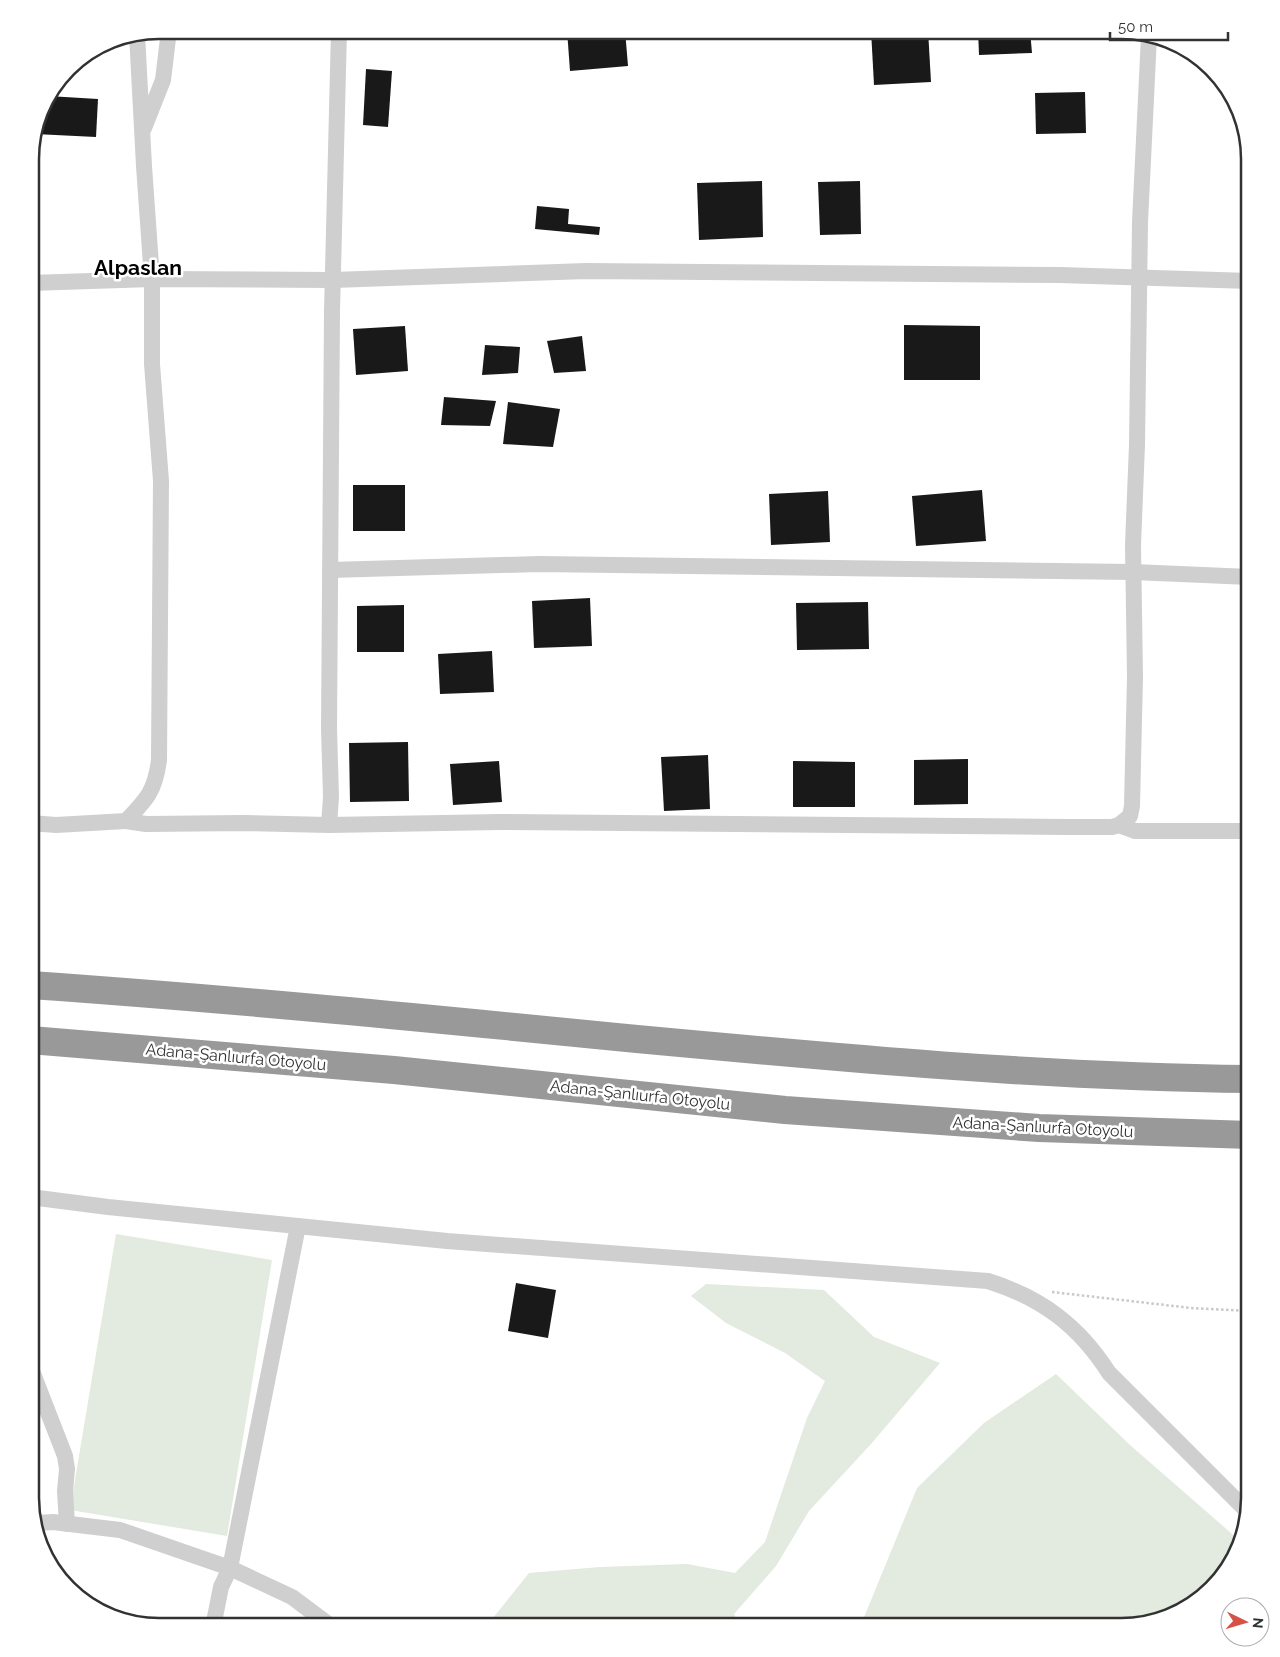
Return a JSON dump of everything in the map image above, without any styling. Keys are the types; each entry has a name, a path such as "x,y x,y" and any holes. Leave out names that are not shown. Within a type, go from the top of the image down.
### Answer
{"highway":[{"path":"39,986 405,1016 794,1054 1044,1073 1241,1079"},
{"name":"Adana-Şanlıurfa Otoyolu","path":"39,1041 394,1070 785,1110 1039,1128 1241,1135"}],"street":[{"path":"142,132 163,80 168,39"},
{"path":"329,825 331,796 329,729 333,280 339,39"},
{"path":"126,821 151,794 159,760 161,481 152,364 152,278 137,41"},
{"path":"39,824 126,821 146,824 244,823 329,825 500,822 1058,827 1112,827 1119,825 1130,816 1132,806 1135,694 1133,572 1139,277 1143,140 1149,42"},
{"path":"39,283 152,278 333,280 586,271 1040,274 1241,281"},
{"path":"330,570 539,564 1133,572 1241,577"},
{"path":"1119,825 1140,831 1241,831"},
{"path":"39,1198 108,1208 566,1250 988,1282 1035,1300 1069,1324 1094,1350 1109,1373 1241,1505"},
{"path":"215,1618 221,1587 230,1568 298,1226"},
{"path":"39,1389 65,1456 67,1469 65,1491 68,1524"},
{"path":"42,1523 120,1530 230,1568 292,1597 320,1618"}],"path":[{"path":"1044,1291 1191,1308 1241,1311"}],"shaded area":[{"path":"116,1234 272,1260 227,1536 70,1510"},
{"path":"706,1284 824,1290 874,1337 940,1363 871,1444 809,1511 776,1566 734,1614 736,1618 493,1618 529,1573 600,1567 687,1564 735,1573 765,1542 807,1418 825,1381 785,1353 726,1323 691,1296"},
{"path":"1056,1374 1130,1445 1235,1537 1229,1551 1211,1577 1188,1598 1160,1612 1137,1617 864,1618 917,1488 984,1423"}],"building":[{"path":"568,39 626,39 628,66 570,71"},
{"path":"871,39 929,39 931,82 874,85"},
{"path":"978,39 1031,39 1032,53 979,55"},
{"path":"366,69 392,71 388,127 363,125"},
{"path":"1085,92 1086,133 1036,134 1035,93"},
{"path":"57,97 98,99 96,137 42,134 48,113"},
{"path":"762,181 763,237 699,240 697,183"},
{"path":"860,181 861,234 820,235 818,182"},
{"path":"537,206 569,209 568,224 600,227 599,235 535,229"},
{"path":"904,325 980,326 980,380 904,380"},
{"path":"405,326 408,371 356,375 353,329"},
{"path":"582,336 586,371 554,373 547,341"},
{"path":"485,345 520,347 518,373 482,375"},
{"path":"444,397 496,401 490,426 441,425"},
{"path":"508,402 560,409 553,447 503,444"},
{"path":"353,485 405,485 405,531 353,531"},
{"path":"982,490 986,541 916,546 912,496"},
{"path":"828,491 830,542 771,545 769,494"},
{"path":"590,598 592,646 534,648 532,601"},
{"path":"868,602 869,649 797,650 796,603"},
{"path":"404,605 404,652 357,652 357,606"},
{"path":"492,651 494,692 440,694 438,654"},
{"path":"408,742 409,801 350,802 349,743"},
{"path":"708,755 710,809 664,811 661,757"},
{"path":"968,759 968,804 914,805 914,760"},
{"path":"499,761 502,802 453,805 450,764"},
{"path":"793,761 855,762 855,807 793,807"},
{"path":"516,1283 556,1290 548,1338 508,1331"}],"district":[{"name":"Alpaslan","path":"138,267"}]}
